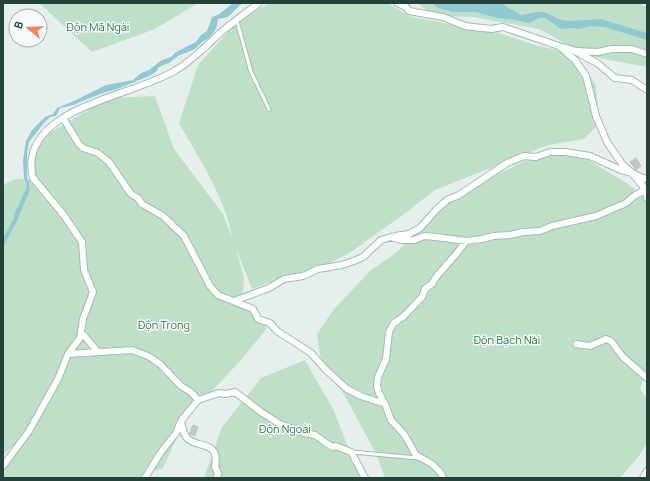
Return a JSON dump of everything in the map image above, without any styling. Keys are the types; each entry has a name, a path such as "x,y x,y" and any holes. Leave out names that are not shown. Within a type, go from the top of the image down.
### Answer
{"street":[{"path":"3,466 42,409 58,379 68,354 80,338 83,319 93,292 84,270 82,242 63,214 33,178 32,160 36,144 41,136 63,118 100,100 164,77 175,71 187,63 259,3"},
{"path":"397,3 406,7 409,11 443,17 465,26 491,29 503,27 573,50 598,52 612,49 632,49 647,54"},
{"path":"558,46 575,60 586,76 596,116 607,142 622,164 632,173 646,190 647,198"},
{"path":"573,50 597,63 615,78 632,80 647,90"},
{"path":"63,118 83,148 98,153 109,162 131,194 138,198 142,204 163,216 184,236 210,286 218,295 252,309 258,320 270,324 277,331 311,353 326,370 347,389 361,396 385,404"},
{"path":"234,301 269,288 284,279 303,276 318,269 342,265 354,261 362,257 381,240 409,234 420,228 446,200 458,195 507,163 524,156 536,157 550,152 565,152 590,156 621,170 645,179 647,178"},
{"path":"391,237 402,240 414,240 424,236 466,241 493,236 540,231 552,226 589,218 626,203 634,196 646,190"},
{"path":"443,478 441,473 432,464 416,455 404,434 391,420 377,386 378,377 386,359 389,332 393,324 404,316 422,297 425,289 432,284 436,277 466,241"},
{"path":"81,332 98,352"},
{"path":"576,344 590,346 606,339 611,341 623,357 647,378"},
{"path":"68,354 132,350 148,356 160,364 181,386 191,392 198,400"},
{"path":"145,478 161,452 176,433 198,400 219,393 225,394 235,392 261,412 280,424 304,434 315,435 332,447 336,446 351,452 365,478"},
{"path":"182,422 184,436 188,440 208,446 214,452 216,461 214,467 218,472 217,478"},
{"path":"643,478 647,471"}],"lane":[{"path":"237,20 251,72 269,109"},
{"path":"351,452 422,458"}],"green space":[{"name":"Độn Mã Ngài","path":"39,3 198,3 155,29 92,52 48,11 48,8 44,8"},
{"name":"Độn Trong","path":"270,3 388,3 412,17 498,33 539,46 570,53 578,59 596,85 599,124 584,139 548,145 435,190 348,254 303,276 273,281 252,289 236,249 244,278 242,303 267,328 242,359 185,420 163,468 149,473 182,418 140,478 3,478 3,466 27,433 3,455 3,186 15,179 38,181 34,170 34,162 43,137 108,98 155,96 174,149 223,214 232,238 229,224 218,194 203,164 179,123 198,65 238,21","holes":["41,185 77,229 78,238 65,224"]},
{"path":"417,3 637,3 647,7 647,67 588,56 539,29 473,17 435,16"},
{"name":"Độn Bạch Nài","path":"550,152 575,152 628,184 647,198 647,367 640,389 647,399 647,443 639,456 620,478 385,478 376,454 350,405 320,355 317,334 334,309 371,270 396,253 425,224 459,195 520,163"},
{"name":"Độn Ngoài","path":"305,360 334,411 360,478 204,478 222,427 261,378"}],"water":[{"path":"233,3 242,3 228,17 218,19 216,29 209,38 203,41 195,49 178,56 169,63 158,68 157,71 149,76 73,105 60,108 56,116 50,117 43,124 29,142 27,153 27,177 30,188 17,221 3,247 3,239 14,218 15,211 27,186 24,178 23,160 26,141 32,130 45,117 53,114 57,108 106,85 133,80 141,73 149,70 162,60 171,57 176,52 196,42 201,35 207,31 212,17 218,15"},
{"path":"431,3 502,4 521,15 544,12 561,20 569,21 601,19 647,33 647,40 605,27 590,26 579,29 561,29 545,18 539,18 529,23 497,18 476,12 453,12 439,8"}],"building":[{"path":"636,158 641,166 636,170 630,162"},
{"path":"193,425 198,427 195,436 189,434"}]}
